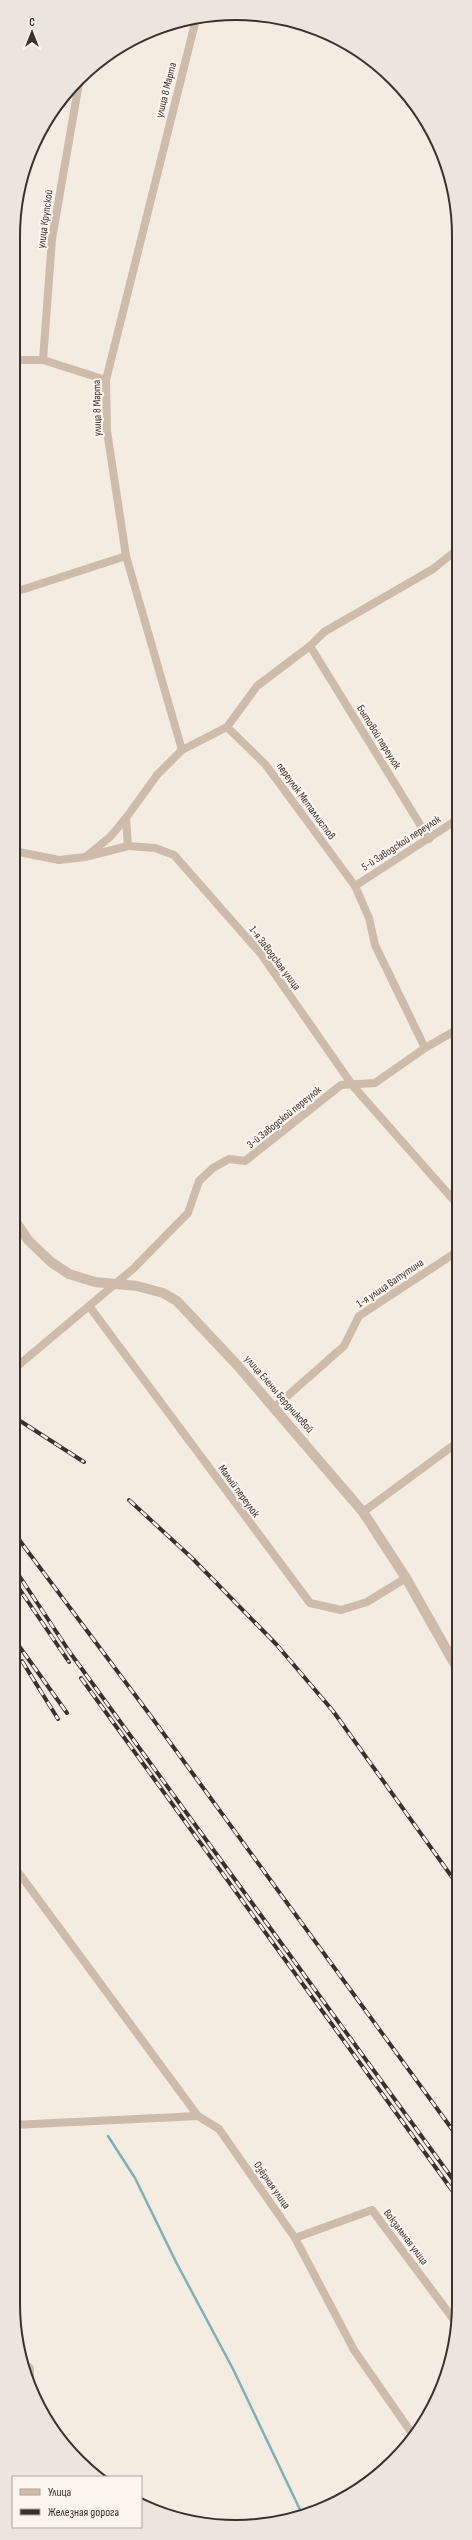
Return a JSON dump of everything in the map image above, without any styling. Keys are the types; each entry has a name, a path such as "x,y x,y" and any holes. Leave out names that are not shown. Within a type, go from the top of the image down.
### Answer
{"street":[{"name":"улица 8 Марта","path":"182,750 126,556 107,431 106,380 195,24"},
{"name":"улица Крупской","path":"43,360 52,239 78,89"},
{"path":"20,360 43,360 106,380"},
{"path":"85,857 110,837 126,818 157,775 182,750 226,727 257,686 310,646 324,632 433,568 452,554"},
{"path":"20,590 126,556"},
{"name":"Бытовой переулок","path":"310,646 429,839"},
{"name":"переулок Металлистов","path":"226,727 266,764 355,886 369,918 375,945 425,1048"},
{"path":"126,818 128,846"},
{"name":"5-й Заводской переулок","path":"355,886 452,823"},
{"name":"1-я Заводская улица","path":"20,852 59,860 85,857 128,846 155,848 174,855 261,954 353,1086 452,1198"},
{"name":"3-й Заводской переулок","path":"20,1364 133,1269 188,1213 199,1181 213,1168 229,1159 246,1161 341,1085 353,1086 375,1083 425,1048 452,1032"},
{"name":"улица Елены Бердниковой","path":"20,1228 28,1240 51,1262 69,1274 95,1282 116,1284 164,1293 177,1301 275,1407 363,1512 406,1578 452,1659"},
{"name":"1-я улица Ватутина","path":"275,1407 344,1346 359,1316 452,1255"},
{"name":"Малый переулок","path":"89,1306 310,1603 341,1610 367,1602 406,1578"},
{"path":"363,1512 452,1446"},
{"path":"20,1874 198,2116"},
{"path":"20,2126 198,2116"},
{"name":"Озёрная улица","path":"198,2116 220,2129 295,2238 354,2350 410,2431"},
{"name":"Вокзальная улица","path":"295,2238 372,2210 452,2317"}],"waterway":[{"path":"108,2136 135,2178 176,2262 233,2369 300,2510"}],"railway":[{"path":"20,1421 84,1462"},
{"path":"129,1500 192,1558 276,1644 333,1711 452,1877"},
{"path":"20,1541 150,1715 452,2129"},
{"path":"20,1577 71,1654 452,2178"},
{"path":"20,1590 69,1662"},
{"path":"20,1647 67,1713"},
{"path":"22,1661 58,1719"},
{"path":"81,1678 452,2190"}]}
